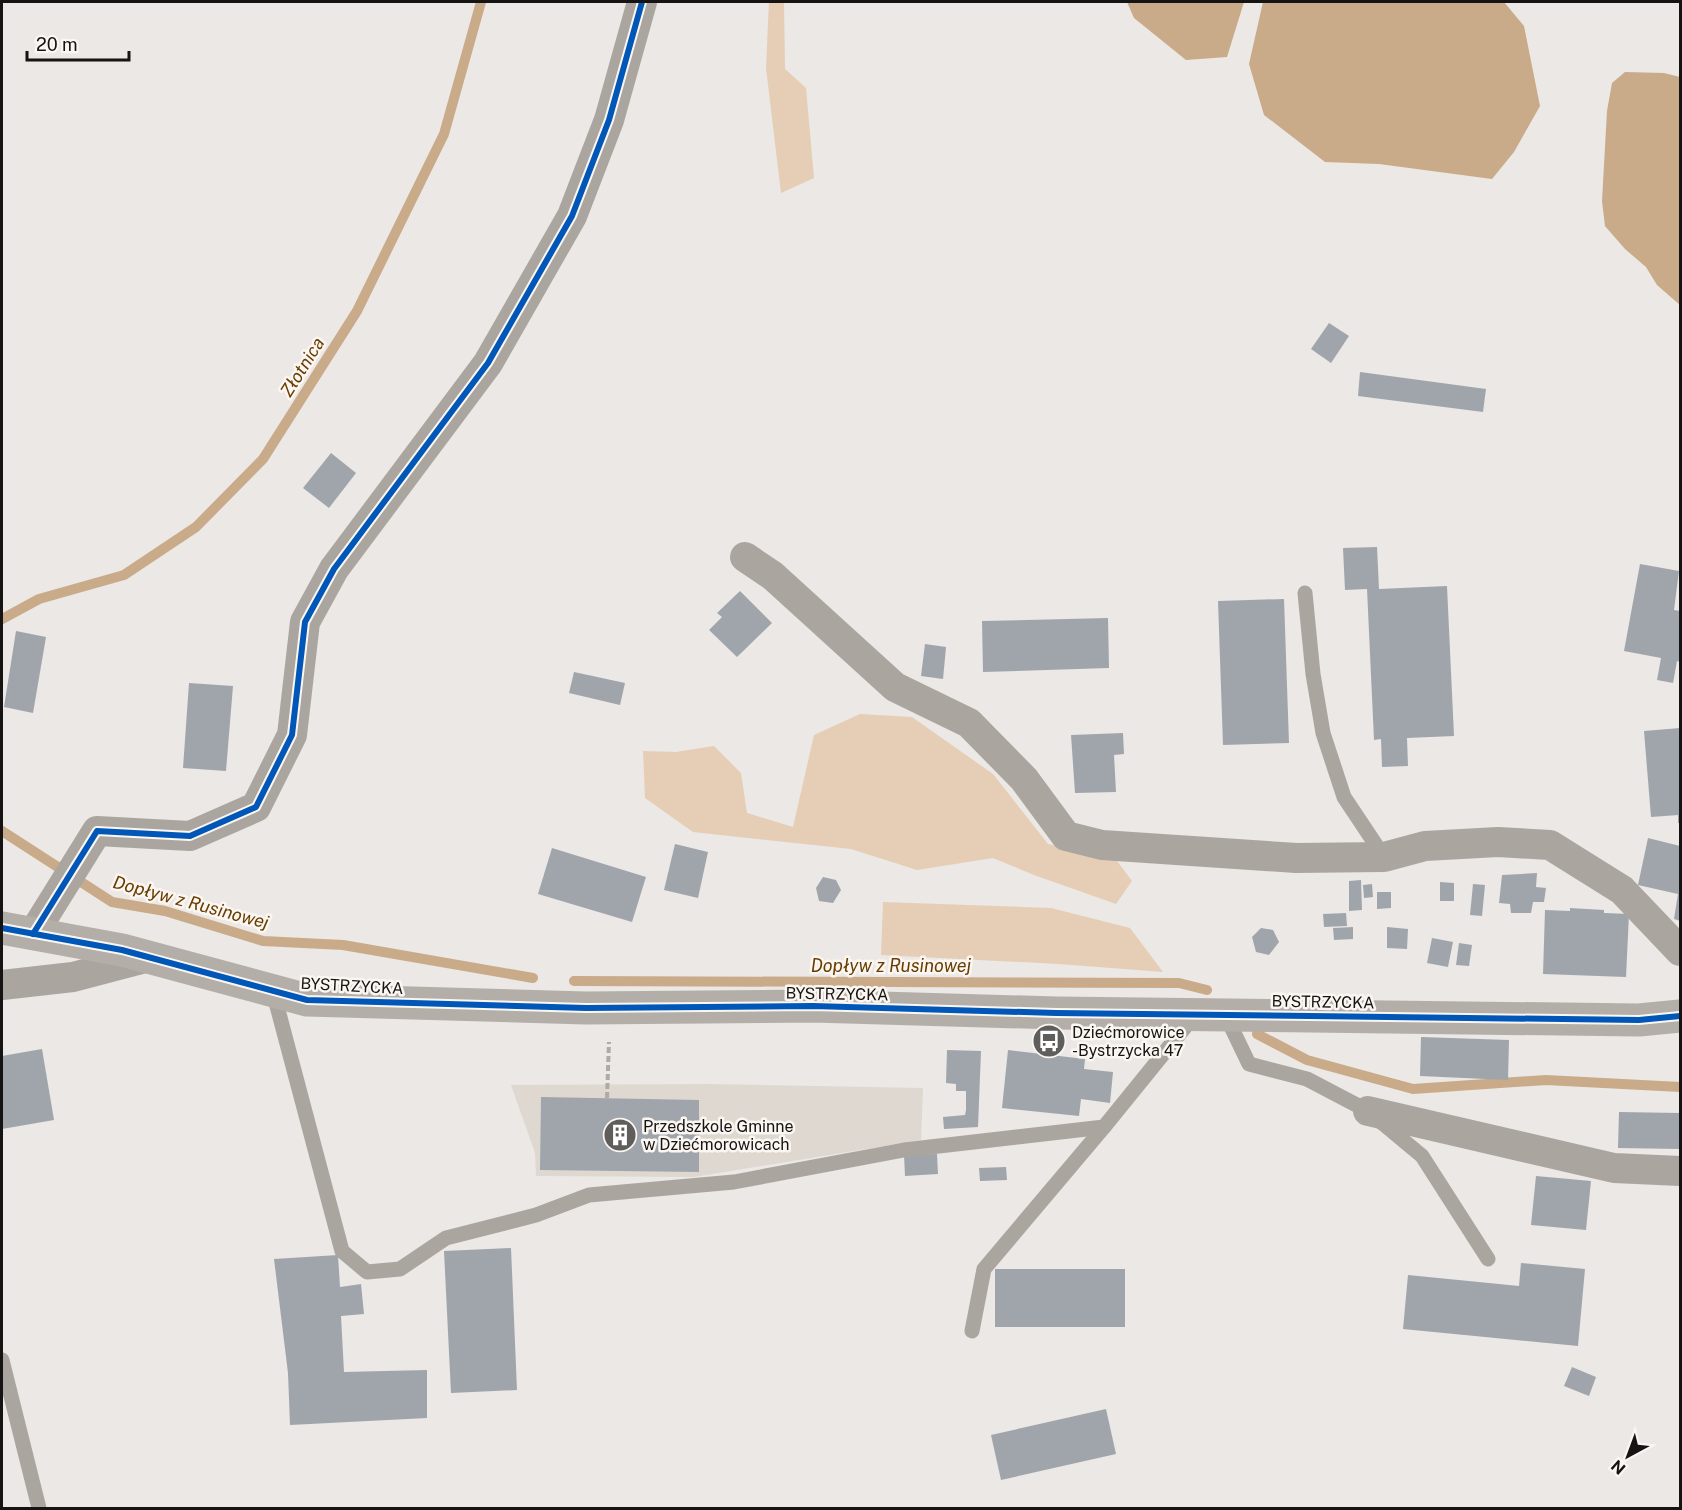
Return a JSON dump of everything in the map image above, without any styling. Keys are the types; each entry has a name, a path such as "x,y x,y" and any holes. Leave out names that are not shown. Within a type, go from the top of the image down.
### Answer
{"street":[{"path":"17,931 98,831 189,836 256,807 292,735 304,622 334,569 488,363 572,216 609,120 642,2"},
{"path":"744,557 772,576 895,687 969,723 1024,779 1066,836 1102,845 1296,858 1384,857 1425,846 1498,842 1550,845 1622,890 1680,951"},
{"name":"BYSTRZYCKA","path":"17,931 122,950 307,1000 586,1008 813,1006 1056,1013 1638,1020 1680,1016"},
{"path":"2,985 73,977 149,957"},
{"path":"1368,1110 1614,1168 1680,1171"}],"lane":[{"path":"1305,593 1313,674 1323,733 1344,796 1384,857"},
{"path":"273,991 342,1251 367,1272 400,1269 446,1239 536,1215 590,1195 734,1182 903,1150 1104,1127"},
{"path":"972,1331 984,1269 1104,1127 1211,1014 1250,1064 1306,1079 1368,1110 1422,1156 1488,1259"},
{"path":"2,1359 39,1509"}],"path":[{"path":"608,1098 609,1036"}],"shaded area":[{"path":"769,2 784,2 785,69 806,88 814,178 781,193 766,68"},
{"path":"1127,2 1244,2 1227,57 1186,60 1134,18"},
{"path":"1263,2 1504,2 1524,26 1540,106 1514,152 1492,179 1379,164 1325,162 1264,115 1249,64"},
{"path":"1625,72 1664,73 1680,77 1680,305 1657,285 1646,267 1625,249 1605,226 1602,201 1607,111 1612,83"},
{"path":"860,714 912,717 993,774 1048,844 1114,857 1132,881 1116,904 993,858 917,870 851,849 693,832 645,798 643,751 676,752 714,746 741,773 747,813 793,827 814,735"},
{"path":"883,902 1051,908 1130,928 1163,972 881,955"},
{"path":"709,1084 923,1088 921,1140 694,1177 536,1176 535,1153 511,1085"}],"building":[{"path":"1329,323 1349,336 1331,363 1311,349"},
{"path":"1360,372 1486,389 1483,412 1358,396"},
{"path":"331,453 356,473 329,508 303,488"},
{"path":"1377,547 1379,589 1447,586 1454,736 1407,738 1408,766 1382,767 1381,739 1374,740 1367,589 1345,590 1343,548"},
{"path":"1640,564 1679,571 1674,610 1680,611 1680,662 1677,661 1673,683 1657,680 1661,658 1624,651"},
{"path":"740,591 772,623 737,657 709,630 722,617 717,613"},
{"path":"1284,599 1289,743 1223,745 1218,601"},
{"path":"1108,618 1109,668 983,672 982,621"},
{"path":"16,631 46,637 33,713 4,707"},
{"path":"925,644 946,647 943,679 921,676"},
{"path":"574,672 625,683 620,705 569,693"},
{"path":"189,683 233,686 226,771 183,768"},
{"path":"1680,728 1680,823 1678,823 1678,815 1651,817 1644,731"},
{"path":"1123,733 1124,754 1114,755 1116,792 1075,793 1071,735"},
{"path":"1648,838 1680,846 1680,921 1674,919 1678,894 1638,885"},
{"path":"675,844 708,852 698,898 664,890"},
{"path":"552,848 646,877 632,922 538,894"},
{"path":"1537,873 1536,887 1546,888 1544,902 1533,902 1531,913 1511,913 1510,904 1499,903 1502,875"},
{"path":"823,877 836,880 841,890 833,903 819,901 816,888"},
{"path":"1361,880 1362,910 1349,911 1349,881"},
{"path":"1440,882 1454,883 1454,901 1440,901"},
{"path":"1372,884 1373,897 1364,898 1363,885"},
{"path":"1473,884 1485,885 1482,916 1470,915"},
{"path":"1377,892 1391,892 1391,908 1377,909"},
{"path":"1570,908 1629,914 1626,977 1543,974 1545,910 1570,911"},
{"path":"1346,913 1347,926 1324,927 1323,914"},
{"path":"1353,927 1353,939 1334,940 1333,928"},
{"path":"1387,927 1408,929 1407,949 1387,948"},
{"path":"1261,928 1273,930 1279,942 1269,955 1256,952 1252,937"},
{"path":"1432,938 1453,942 1448,967 1427,963"},
{"path":"1459,943 1472,945 1469,966 1456,965"},
{"path":"1421,1037 1509,1040 1508,1080 1420,1076"},
{"path":"42,1049 54,1120 2,1129 2,1056"},
{"path":"947,1050 981,1051 978,1127 944,1129 943,1117 965,1115 966,1110 966,1091 956,1091 956,1084 946,1083"},
{"path":"1008,1050 1085,1059 1084,1069 1113,1072 1110,1103 1081,1099 1079,1116 1002,1108"},
{"name":"Przedszkole Gminne w Dziećmorowicach","path":"541,1097 699,1100 699,1172 540,1170"},
{"path":"1619,1112 1680,1113 1680,1149 1618,1148"},
{"path":"937,1154 938,1174 905,1176 904,1155"},
{"path":"1006,1167 1007,1180 980,1181 979,1168"},
{"path":"1536,1176 1591,1181 1586,1230 1531,1225"},
{"path":"511,1248 517,1390 451,1393 444,1251"},
{"path":"338,1255 340,1287 361,1284 364,1314 341,1316 344,1372 427,1370 427,1418 290,1425 288,1373 274,1259"},
{"path":"1521,1263 1585,1269 1578,1346 1403,1329 1408,1275 1519,1286"},
{"path":"995,1269 1125,1269 1125,1327 995,1327"},
{"path":"1572,1367 1596,1377 1589,1396 1564,1386"},
{"path":"1106,1409 1116,1454 1001,1480 991,1435"}],"waterway":[{"name":"Złotnica","path":"2,619 39,599 124,575 196,527 263,459 357,311 444,134 481,2"},
{"name":"Dopływ z Rusinowej","path":"2,831 112,902 165,911 263,941 343,945 533,978"},
{"name":"Dopływ z Rusinowej","path":"574,981 1179,983 1207,990"},
{"name":"Dopływ z Rusinowej","path":"1257,1034 1307,1060 1413,1089 1546,1080 1680,1087"}],"cycle path":[{"path":"33,934 97,831 190,836 256,807 292,735 305,622 334,569 488,363 572,216 609,120 642,2"},
{"path":"2,928 122,950 307,1000 586,1008 813,1006 1056,1013 1639,1020 1680,1016"}],"place":[{"name":"Dziećmorowice -Bystrzycka 47","path":"1049,1041"},
{"name":"Przedszkole Gminne w Dziećmorowicach","path":"620,1135"}]}
